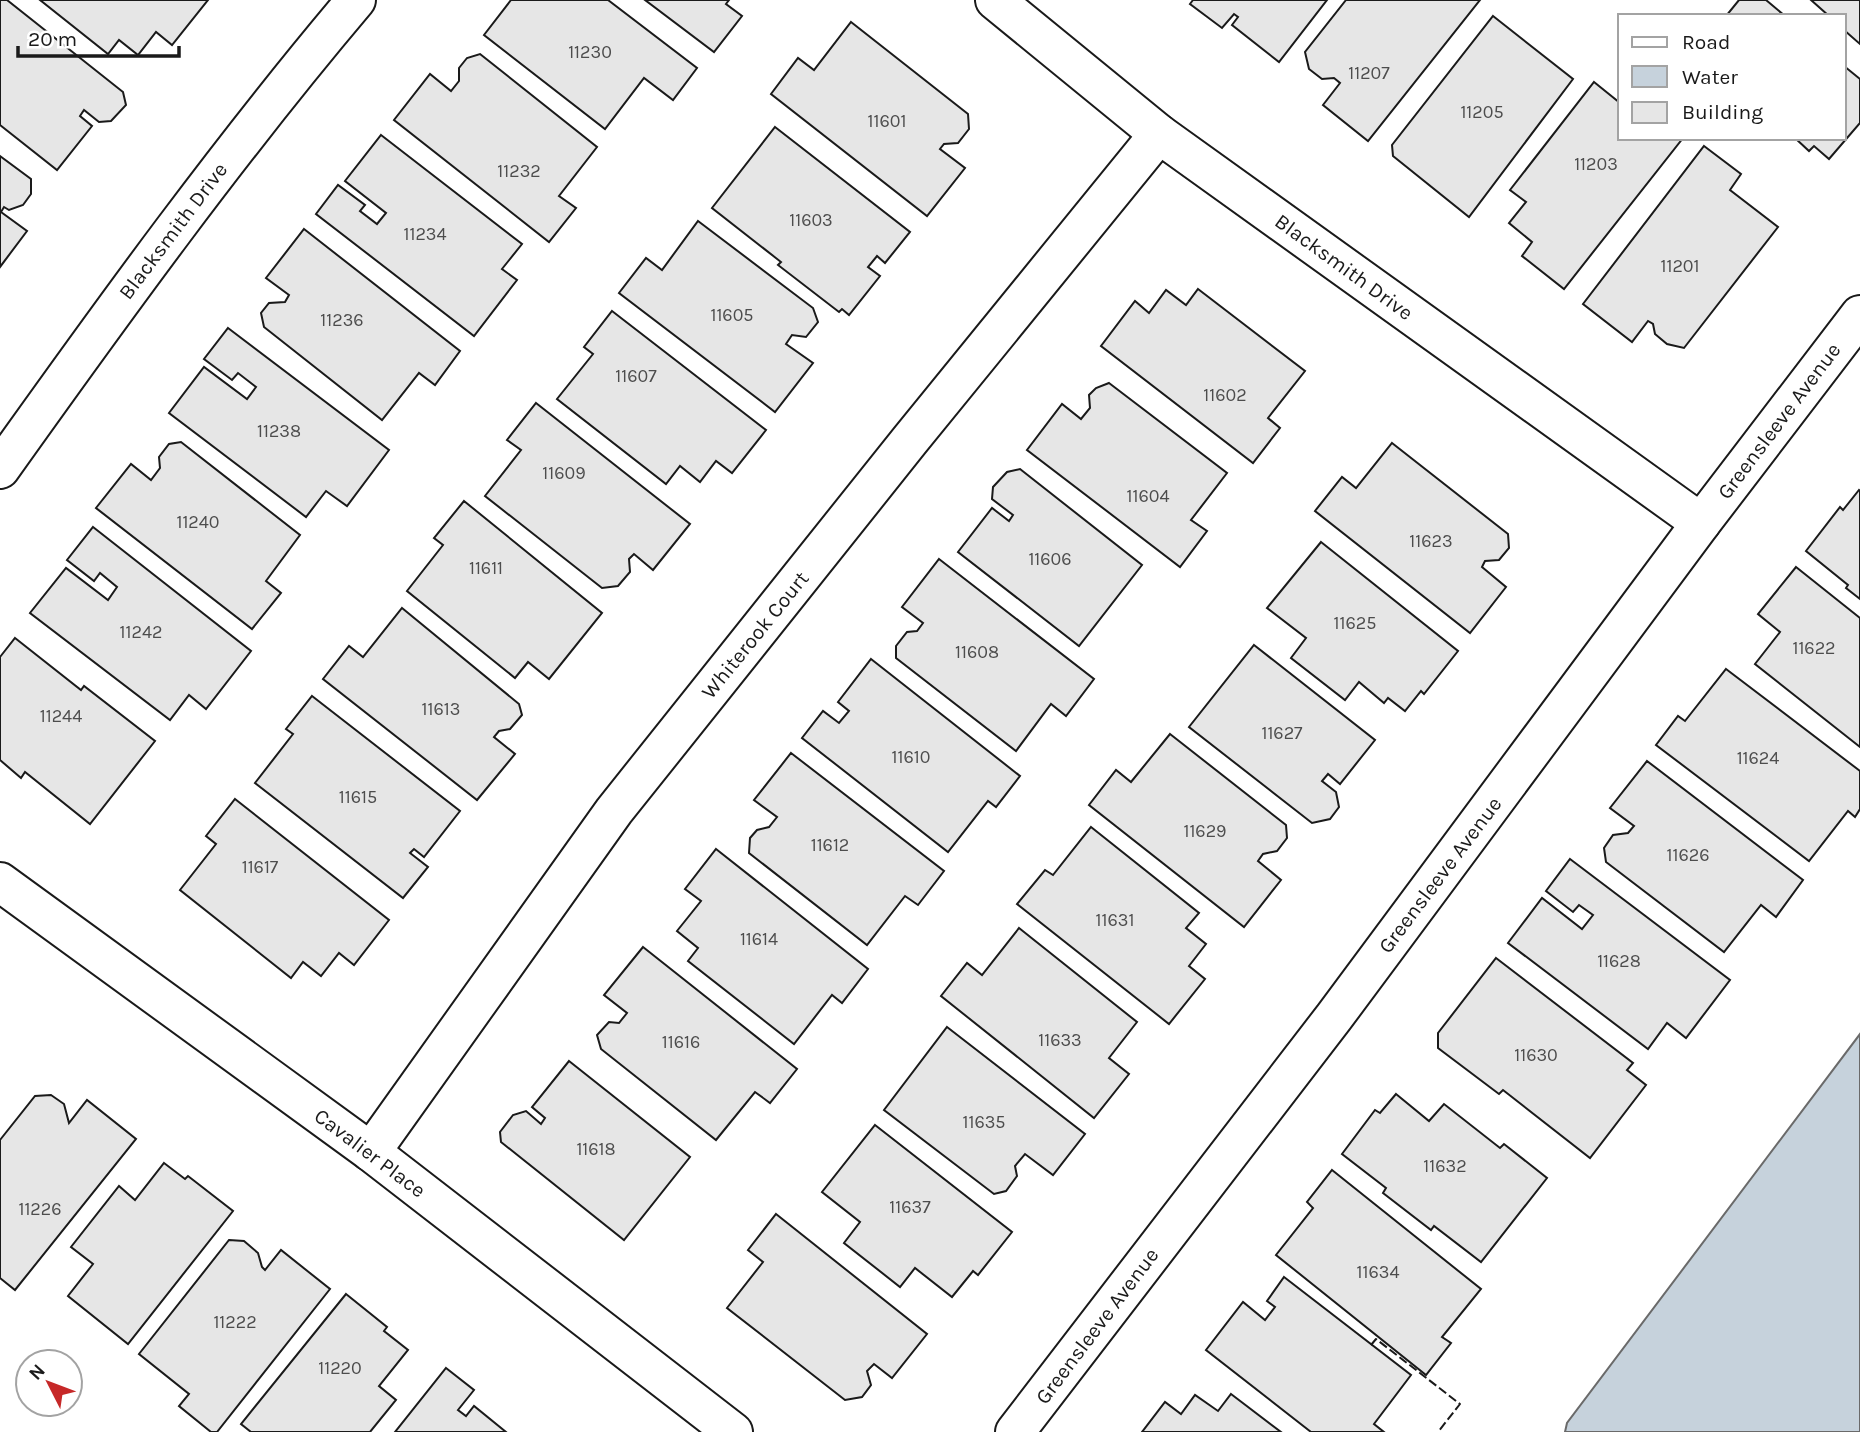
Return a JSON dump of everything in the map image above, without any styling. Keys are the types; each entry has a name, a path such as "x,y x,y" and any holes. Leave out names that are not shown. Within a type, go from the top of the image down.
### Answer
{"street":[{"name":"Blacksmith Drive","path":"0,469 117,304 295,72 356,0"},
{"name":"Blacksmith Drive","path":"995,0 1159,134 1701,523"},
{"name":"Whiterook Court","path":"372,1152 614,811 1159,134"},
{"name":"Greensleeve Avenue","path":"1015,1432 1334,1017 1701,523 1860,315"},
{"name":"Cavalier Place","path":"0,882 372,1152 733,1432"}],"water":[{"path":"1860,1034 1860,1432 1565,1432 1567,1423"}],"building":[{"path":"0,0 7,0 123,92 126,105 111,121 99,122 84,110 80,116 92,126 57,170 0,125"},
{"path":"40,0 208,0 172,45 156,32 138,55 119,40 108,54"},
{"path":"511,0 608,0 697,68 673,100 644,78 605,129 484,35"},
{"path":"645,0 729,0 726,4 742,16 714,52"},
{"path":"1193,0 1327,0 1279,62 1232,25 1238,17 1234,14 1222,28 1190,4"},
{"path":"1346,0 1480,0 1368,141 1323,105 1340,83 1334,78 1322,79 1309,69 1305,52"},
{"path":"1739,0 1766,0 1783,14 1728,14"},
{"path":"1811,0 1860,0 1860,44 1846,32 1846,14 1827,14"},
{"path":"1493,16 1573,79 1469,217 1393,156 1392,145"},
{"path":"851,22 968,114 969,129 958,143 944,144 940,149 965,168 927,216 771,94 798,58 814,70"},
{"path":"480,54 597,147 559,196 576,208 549,242 394,120 430,74 451,91 459,81 459,68 467,58"},
{"path":"1846,68 1860,79 1860,123 1846,139"},
{"path":"1594,82 1618,101 1618,140 1681,140 1564,289 1522,256 1532,242 1509,223 1526,202 1510,190"},
{"path":"775,127 910,232 885,263 877,256 868,267 880,276 849,315 842,309 839,312 778,265 781,262 712,208"},
{"path":"381,135 522,244 502,269 517,280 474,336 316,214 338,185 365,205 360,211 377,224 386,213 345,181"},
{"path":"1797,140 1845,140 1829,159 1814,146 1809,151"},
{"path":"1704,146 1741,174 1730,190 1778,227 1684,348 1667,344 1655,334 1653,324 1648,321 1632,342 1583,304"},
{"path":"0,156 31,179 31,194 23,205 9,210 4,207 1,212 27,231 0,267"},
{"path":"698,221 813,308 818,322 806,337 792,335 786,344 813,363 775,412 619,293 646,258 662,270"},
{"path":"304,229 460,351 435,385 419,373 382,420 264,327 261,313 269,303 285,302 289,295 266,278"},
{"path":"1198,289 1305,371 1268,418 1280,428 1253,463 1101,346 1135,301 1149,313 1166,290 1186,305"},
{"path":"612,311 766,430 732,473 716,461 700,482 680,466 666,484 557,399 593,354 584,347"},
{"path":"228,328 389,450 347,506 326,491 306,517 169,413 204,367 247,399 256,387 238,373 232,380 204,359"},
{"path":"1109,383 1227,473 1191,520 1207,531 1180,567 1027,450 1062,404 1081,419 1090,408 1089,395 1096,388"},
{"path":"536,403 690,524 653,570 634,554 629,559 630,572 618,586 602,588 485,496 521,450 507,440"},
{"path":"181,442 300,535 266,581 281,593 252,629 96,508 131,464 151,480 160,468 159,457 169,444"},
{"path":"1392,443 1508,534 1509,548 1499,560 1485,561 1482,567 1506,587 1470,633 1315,511 1342,477 1356,488"},
{"path":"1020,469 1142,565 1079,646 958,552 992,508 1009,521 1013,515 992,499 993,487 1007,472"},
{"path":"1859,490 1860,599 1846,588 1848,585 1806,551 1840,507 1843,510"},
{"path":"464,501 602,613 549,679 528,662 515,678 407,591 443,545 434,538"},
{"path":"93,527 251,651 206,709 189,695 170,720 30,613 66,568 108,600 117,587 100,573 94,581 67,560"},
{"path":"1321,542 1458,651 1424,694 1421,691 1405,711 1388,698 1384,703 1359,682 1345,700 1291,658 1306,638 1267,608"},
{"path":"939,559 1094,679 1066,716 1051,704 1016,751 896,658 896,646 907,632 917,631 923,623 902,607"},
{"path":"1796,567 1860,618 1860,747 1755,664 1780,632 1758,614"},
{"path":"402,608 519,704 522,715 510,729 499,731 494,737 515,754 477,800 323,679 349,646 363,657"},
{"path":"15,638 81,690 84,686 155,741 90,824 25,772 21,778 0,760 0,657"},
{"path":"1254,645 1375,740 1340,784 1328,774 1322,781 1336,792 1339,807 1330,819 1312,823 1189,727"},
{"path":"871,659 1020,776 996,807 988,801 948,852 802,738 823,711 839,723 849,711 838,702"},
{"path":"1726,669 1860,771 1860,809 1855,817 1848,811 1809,861 1656,745 1678,716 1685,721"},
{"path":"312,696 460,811 424,857 414,849 410,853 428,867 403,898 255,783 293,734 286,729"},
{"path":"1170,734 1286,825 1287,838 1277,851 1263,854 1258,861 1281,880 1244,927 1089,805 1116,770 1131,782"},
{"path":"791,753 944,871 918,905 905,896 867,945 749,853 750,838 757,830 769,827 777,817 754,800"},
{"path":"1647,761 1803,880 1776,917 1761,905 1724,952 1606,862 1604,848 1613,835 1628,833 1634,826 1610,808"},
{"path":"235,799 389,920 354,965 339,953 321,976 303,962 291,978 180,890 216,844 206,836"},
{"path":"1091,827 1199,913 1186,928 1206,944 1189,966 1205,979 1169,1024 1017,904 1045,870 1053,875"},
{"path":"716,849 868,969 842,1003 832,995 794,1044 688,961 698,948 677,931 701,901 685,889"},
{"path":"1570,859 1730,980 1686,1038 1667,1023 1648,1049 1508,943 1542,898 1582,929 1593,915 1579,905 1573,912 1546,891"},
{"path":"1019,928 1137,1022 1109,1058 1129,1074 1094,1118 941,996 967,963 982,975"},
{"path":"643,947 797,1069 770,1103 755,1092 716,1140 601,1049 597,1035 609,1022 619,1023 627,1013 604,995"},
{"path":"1496,958 1633,1063 1627,1070 1646,1085 1590,1158 1503,1090 1499,1094 1438,1048 1438,1033"},
{"path":"947,1027 1085,1134 1053,1175 1025,1154 1015,1166 1017,1176 1006,1191 994,1194 884,1110"},
{"path":"569,1061 690,1157 624,1240 501,1142 500,1132 513,1115 526,1111 541,1124 545,1118 532,1107"},
{"path":"1396,1094 1429,1121 1444,1104 1500,1148 1504,1144 1547,1178 1481,1262 1434,1226 1431,1230 1383,1193 1386,1188 1342,1154 1375,1110 1380,1113"},
{"path":"51,1095 64,1104 69,1123 87,1100 136,1139 15,1290 0,1278 0,1140 35,1096"},
{"path":"875,1125 1012,1232 978,1275 973,1271 952,1297 915,1268 900,1287 844,1243 860,1222 822,1192"},
{"path":"164,1163 185,1179 188,1176 233,1211 128,1344 68,1296 93,1264 71,1247 119,1186 135,1200"},
{"path":"1332,1170 1481,1289 1442,1337 1451,1343 1426,1375 1276,1255 1313,1208 1307,1202"},
{"path":"776,1214 927,1334 892,1378 874,1364 867,1371 871,1385 862,1397 845,1400 727,1308 763,1262 748,1250"},
{"path":"229,1240 244,1241 258,1253 265,1270 281,1250 330,1289 217,1432 211,1432 179,1406 189,1394 139,1354"},
{"path":"1284,1277 1411,1375 1374,1424 1384,1432 1311,1432 1206,1350 1243,1302 1265,1320 1275,1307 1267,1301"},
{"path":"346,1294 387,1327 384,1331 408,1350 379,1386 396,1400 370,1432 251,1432 241,1424"},
{"path":"446,1368 474,1390 458,1410 466,1416 474,1406 506,1432 395,1432"},
{"path":"1231,1394 1281,1432 1142,1432 1165,1402 1181,1414 1195,1395 1218,1411"}],"fence":[{"path":"1371,1345 1376,1339 1460,1404 1438,1432"}]}
